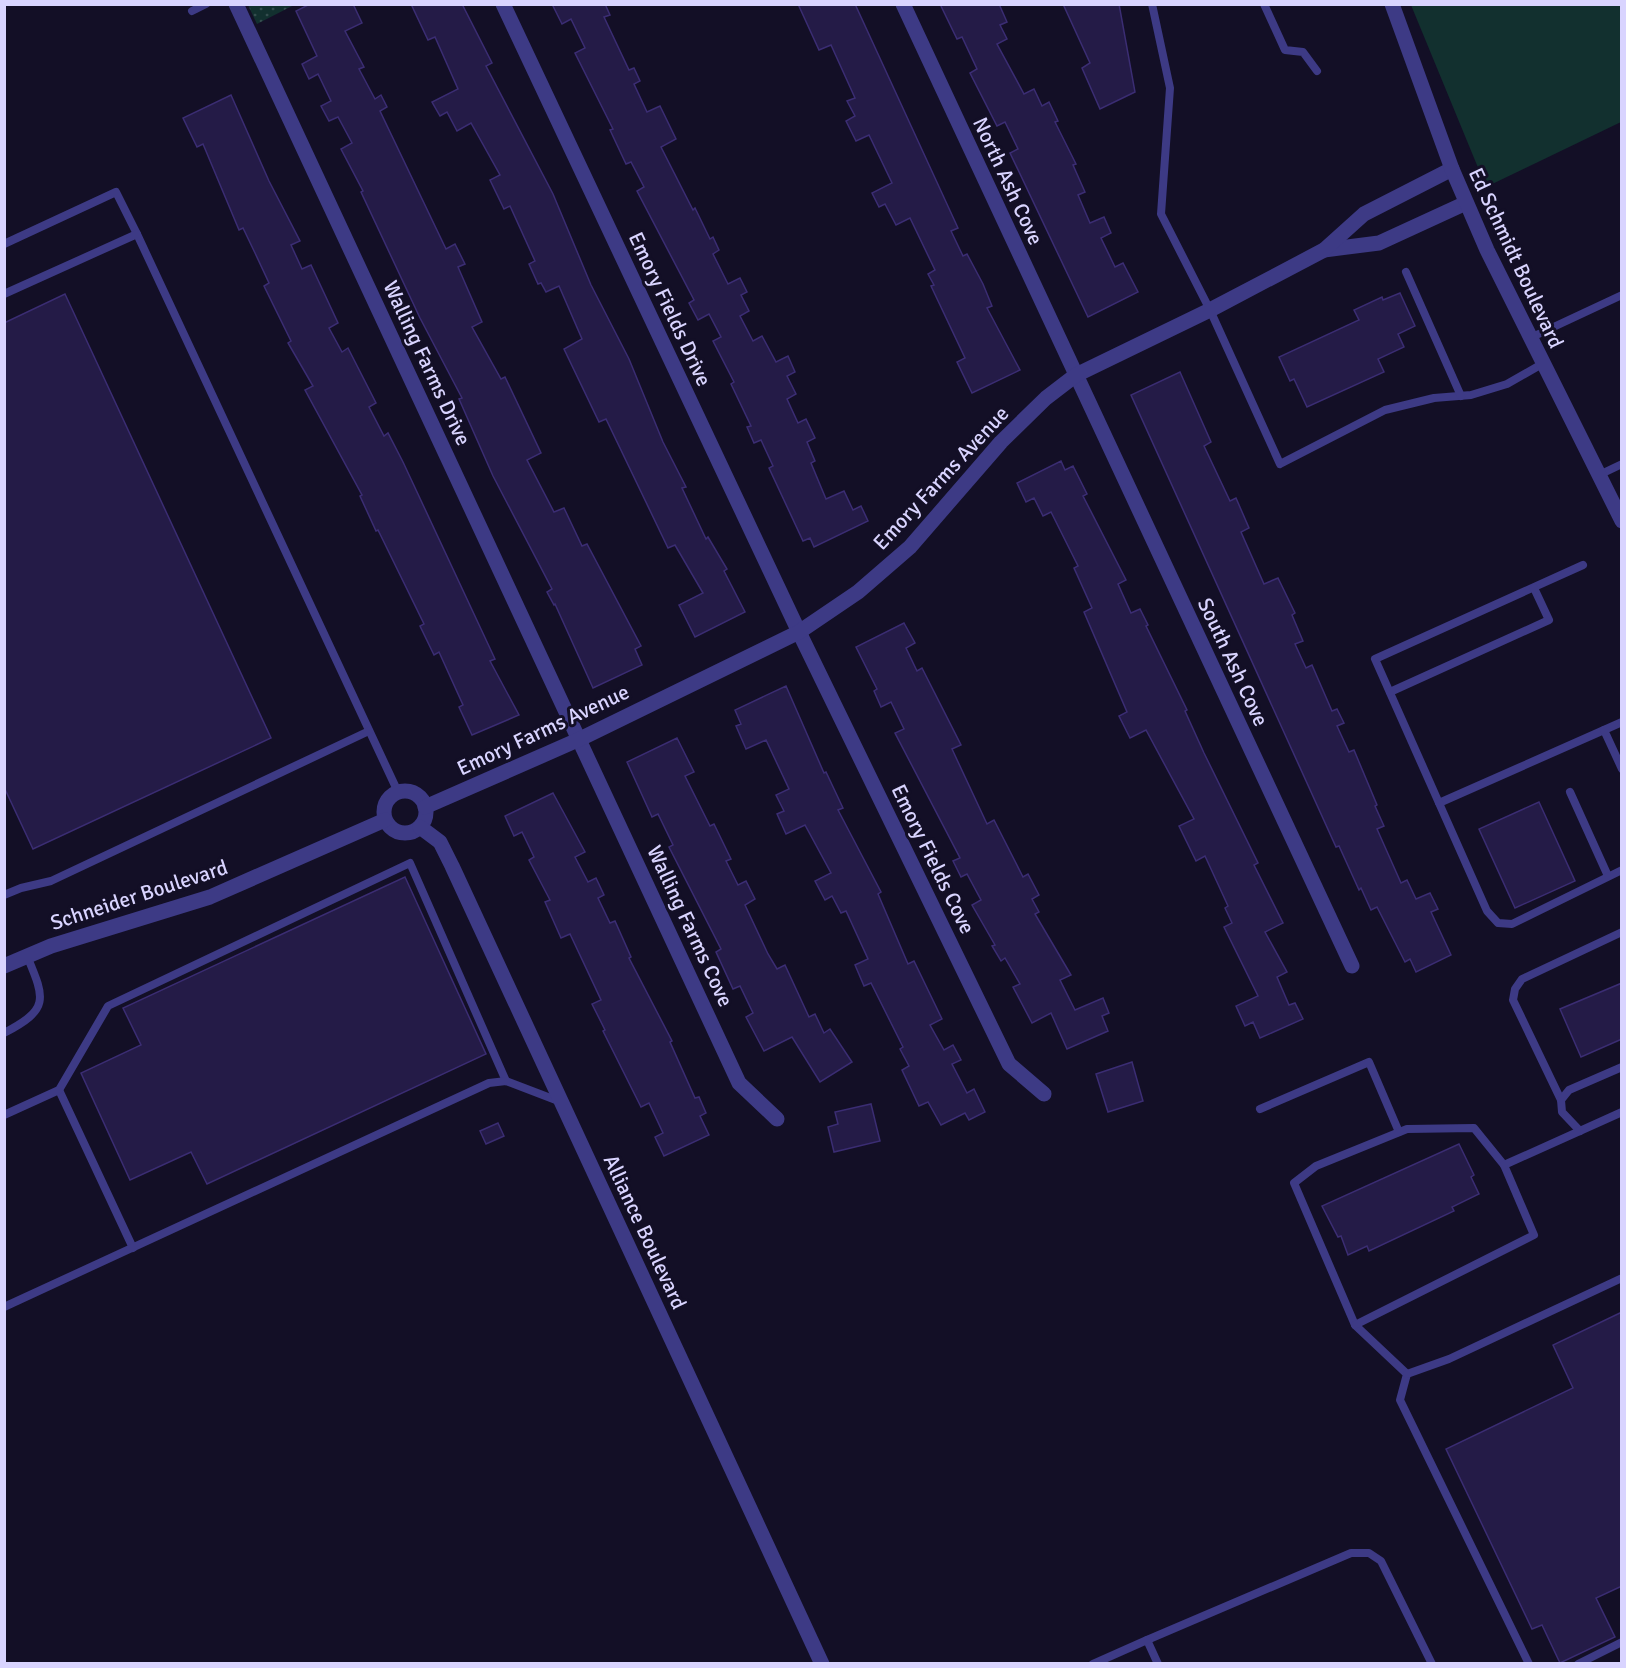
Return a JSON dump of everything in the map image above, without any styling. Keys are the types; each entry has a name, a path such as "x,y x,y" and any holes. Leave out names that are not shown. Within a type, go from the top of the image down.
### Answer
{"street":[{"name":"Walling Farms Drive","path":"236,4 580,739"},
{"name":"Emory Fields Drive","path":"503,4 799,632"},
{"name":"North Ash Cove","path":"903,4 1076,375"},
{"name":"Ed Schmidt Boulevard","path":"1392,4 1466,204 1529,339 1622,521"},
{"name":"Emory Farms Avenue","path":"425,807 580,739 799,632 858,592 910,547 1001,442 1046,398 1076,375 1210,310 1324,250 1364,214 1452,169"},
{"name":"Emory Farms Avenue","path":"1324,250 1379,243 1466,204"},
{"name":"South Ash Cove","path":"1076,375 1352,966"},
{"name":"Emory Fields Cove","path":"799,632 1009,1064 1044,1094"},
{"name":"Walling Farms Cove","path":"580,739 739,1083 777,1119"},
{"path":"405,791 418,796 425,807 424,821 414,831 400,833 389,826 385,820 387,800 398,792 405,791"},
{"name":"Schneider Boulevard","path":"4,966 51,946 210,897 385,820"},
{"name":"Alliance Boulevard","path":"420,827 440,842 452,866 822,1664"}],"lane":[{"path":"192,11 206,4"},
{"path":"1152,4 1170,88 1161,214 1210,310 1280,464 1385,410 1434,398 1461,396 1507,384 1542,364"},
{"path":"1264,4 1286,50 1303,52 1317,71"},
{"path":"4,244 116,192 398,792"},
{"path":"4,294 137,234"},
{"path":"1406,272 1461,396"},
{"path":"1529,339 1622,295"},
{"path":"1599,475 1622,464"},
{"path":"1583,565 1375,659 1487,911 1498,923 1512,924 1622,870"},
{"path":"1390,692 1549,620 1534,588"},
{"path":"1439,803 1622,722"},
{"path":"1604,730 1622,769"},
{"path":"4,895 21,888 51,881 369,731"},
{"path":"1570,792 1608,876"},
{"path":"4,1115 59,1090 108,1006 410,864 506,1081"},
{"path":"1580,1131 1562,1112 1561,1100 1513,1000 1515,989 1522,979 1622,932"},
{"path":"4,1033 23,1023 38,1010 42,992 27,957"},
{"path":"1260,1108 1369,1062 1399,1132"},
{"path":"1561,1100 1569,1090 1622,1066"},
{"path":"4,1307 489,1083 506,1081 562,1102"},
{"path":"59,1090 133,1248"},
{"path":"1504,1165 1622,1112"},
{"path":"1355,1325 1534,1235 1504,1165 1474,1128 1399,1132 1316,1166 1294,1183 1355,1325 1407,1374"},
{"path":"1407,1374 1449,1359 1622,1278"},
{"path":"1407,1374 1400,1400 1530,1664"},
{"path":"1093,1664 1350,1553 1370,1553 1381,1561 1432,1664"},
{"path":"1148,1640 1158,1664"},
{"path":"1578,1664 1622,1642"}],"green space":[{"path":"248,5 294,5 257,24"},
{"path":"1411,5 1621,5 1621,122 1486,187"}],"building":[{"path":"310,4 353,4 362,23 345,31 364,67 359,69 375,99 381,95 387,107 380,111 446,249 455,244 465,264 458,267 482,322 472,327 501,379 505,377 541,453 527,460 554,512 564,508 582,546 587,544 641,646 635,649 642,665 593,688 555,604 547,592 552,589 493,476 459,399 462,398 420,318 361,192 363,191 341,149 352,143 338,117 329,121 321,106 331,101 318,74 309,79 302,64 317,56 296,11"},
{"path":"411,4 462,4 492,63 486,66 553,194 591,285 629,359 663,442 686,487 682,488 706,539 708,537 727,569 724,571 745,612 695,637 679,605 703,593 675,545 668,548 606,419 599,422 564,349 582,339 559,286 546,292 541,283 538,284 529,264 535,261 510,206 504,209 490,180 500,175 471,123 457,131 447,112 440,116 432,102 458,89 435,37 428,40"},
{"path":"552,4 605,4 610,15 604,17 629,70 634,68 640,81 634,84 647,112 660,106 676,139 661,147 693,210 695,208 710,239 713,237 719,250 713,254 728,284 740,278 747,292 741,295 749,311 740,316 753,341 762,336 776,362 788,356 795,372 787,376 796,394 787,399 798,423 806,419 815,438 807,442 815,461 811,463 826,499 844,491 853,510 861,506 868,521 814,547 810,538 803,541 769,468 773,466 761,440 754,443 747,427 751,426 731,384 734,382 713,341 721,337 709,314 698,320 689,303 694,300 637,191 644,187 631,162 626,164 610,130 613,129 575,53 585,48 571,19 562,24"},
{"path":"798,4 855,4 958,228 951,231 963,256 967,254 983,284 992,306 987,308 1020,370 972,393 957,362 965,358 931,286 934,285 928,274 935,270 910,218 896,225 885,204 879,207 872,193 892,183 869,135 856,141 846,121 855,116 847,101 855,98 831,45 819,50"},
{"path":"940,4 999,4 1007,22 1000,25 1007,39 997,44 1024,94 1034,89 1042,106 1049,102 1058,121 1055,122 1076,164 1073,165 1085,192 1078,195 1090,223 1104,217 1111,233 1101,238 1115,267 1123,263 1138,292 1088,317 1010,153 1018,149 1005,122 997,126 970,73 977,69 962,37 957,39"},
{"path":"1063,4 1119,4 1135,92 1100,109 1082,68 1090,63"},
{"path":"231,95 269,181 300,241 291,245 302,269 311,265 338,323 329,328 342,352 348,348 376,403 369,407 384,436 388,433 403,462 495,659 490,661 519,715 472,735 459,707 463,705 439,652 434,655 420,626 424,624 378,530 376,531 360,496 362,495 305,390 313,386 288,343 291,341 264,286 269,283 255,253 243,228 239,230 203,144 197,147 183,118"},
{"path":"1400,293 1415,326 1398,334 1404,347 1378,359 1384,372 1307,407 1294,379 1290,381 1279,357 1359,320 1354,310 1382,297 1383,300"},
{"path":"65,294 271,738 33,849 4,787 4,323"},
{"path":"1180,372 1211,442 1204,446 1230,501 1236,498 1249,528 1241,532 1264,584 1278,578 1295,613 1292,615 1303,641 1295,644 1306,668 1312,665 1332,711 1337,709 1344,723 1337,726 1349,752 1354,750 1377,805 1375,806 1384,826 1377,829 1401,883 1407,880 1416,899 1430,893 1438,909 1431,912 1451,955 1416,972 1410,959 1405,962 1377,907 1371,910 1339,846 1336,847 1131,395"},
{"path":"1061,461 1065,470 1073,466 1087,494 1083,496 1126,580 1118,584 1131,613 1140,609 1148,625 1146,626 1187,710 1185,711 1204,753 1258,863 1254,865 1283,923 1265,932 1287,972 1277,977 1289,1005 1295,1003 1303,1019 1260,1038 1253,1022 1245,1026 1236,1006 1258,996 1224,927 1232,923 1225,908 1228,906 1205,856 1196,861 1179,826 1194,819 1146,730 1130,738 1119,716 1127,712 1084,612 1092,608 1074,568 1078,566 1051,512 1043,516 1034,498 1026,502 1017,483"},
{"path":"904,623 915,643 906,648 917,671 922,668 961,745 952,749 987,824 994,820 1023,877 1028,874 1039,895 1032,899 1039,912 1035,914 1071,975 1060,980 1075,1010 1103,998 1109,1013 1102,1016 1108,1031 1067,1049 1051,1013 1032,1023 1013,987 1020,984 1005,958 1001,961 992,946 995,945 972,905 981,900 967,874 961,877 953,861 960,858 895,733 904,729 891,702 881,707 874,691 877,689 856,647"},
{"path":"786,686 824,773 826,772 843,808 838,810 881,892 878,894 908,964 914,961 942,1019 930,1025 944,1050 953,1045 961,1060 952,1064 967,1093 974,1089 985,1112 969,1120 965,1113 941,1125 928,1102 919,1106 902,1070 909,1066 900,1049 903,1047 871,983 864,986 855,965 868,959 846,911 841,913 832,896 825,900 815,881 831,873 805,825 786,834 777,814 784,811 776,795 789,789 766,740 746,749 736,726 741,724 735,710"},
{"path":"677,738 694,772 685,776 710,826 714,824 731,859 726,861 738,885 746,881 755,899 745,905 768,954 777,969 785,965 809,1017 815,1014 824,1033 830,1029 852,1062 820,1082 792,1037 764,1051 746,1017 753,1013 740,986 733,989 716,952 721,949 669,847 673,845 658,814 652,817 627,762"},
{"path":"553,793 585,852 575,857 588,882 596,878 604,895 598,898 610,923 615,921 631,957 629,958 672,1041 670,1042 695,1098 699,1097 706,1113 700,1116 709,1135 664,1156 655,1137 663,1133 649,1103 641,1107 592,1004 601,1000 570,934 561,938 545,902 550,900 529,860 534,857 522,832 514,836 505,816"},
{"path":"1539,802 1575,881 1515,908 1479,829"},
{"path":"405,877 486,1054 207,1184 191,1152 130,1180 81,1073 141,1045 123,1008"},
{"path":"1622,983 1622,1039 1581,1057 1560,1009"},
{"path":"1132,1062 1143,1101 1108,1112 1096,1074"},
{"path":"871,1104 880,1141 834,1152 828,1127 838,1124 835,1112"},
{"path":"498,1123 504,1136 486,1144 480,1131"},
{"path":"1459,1144 1474,1175 1471,1177 1479,1194 1452,1207 1454,1211 1369,1251 1367,1246 1348,1255 1341,1236 1338,1237 1322,1206"},
{"path":"1622,1312 1622,1586 1596,1598 1615,1637 1560,1663 1542,1625 1532,1629 1446,1449 1573,1388 1553,1345"}]}
